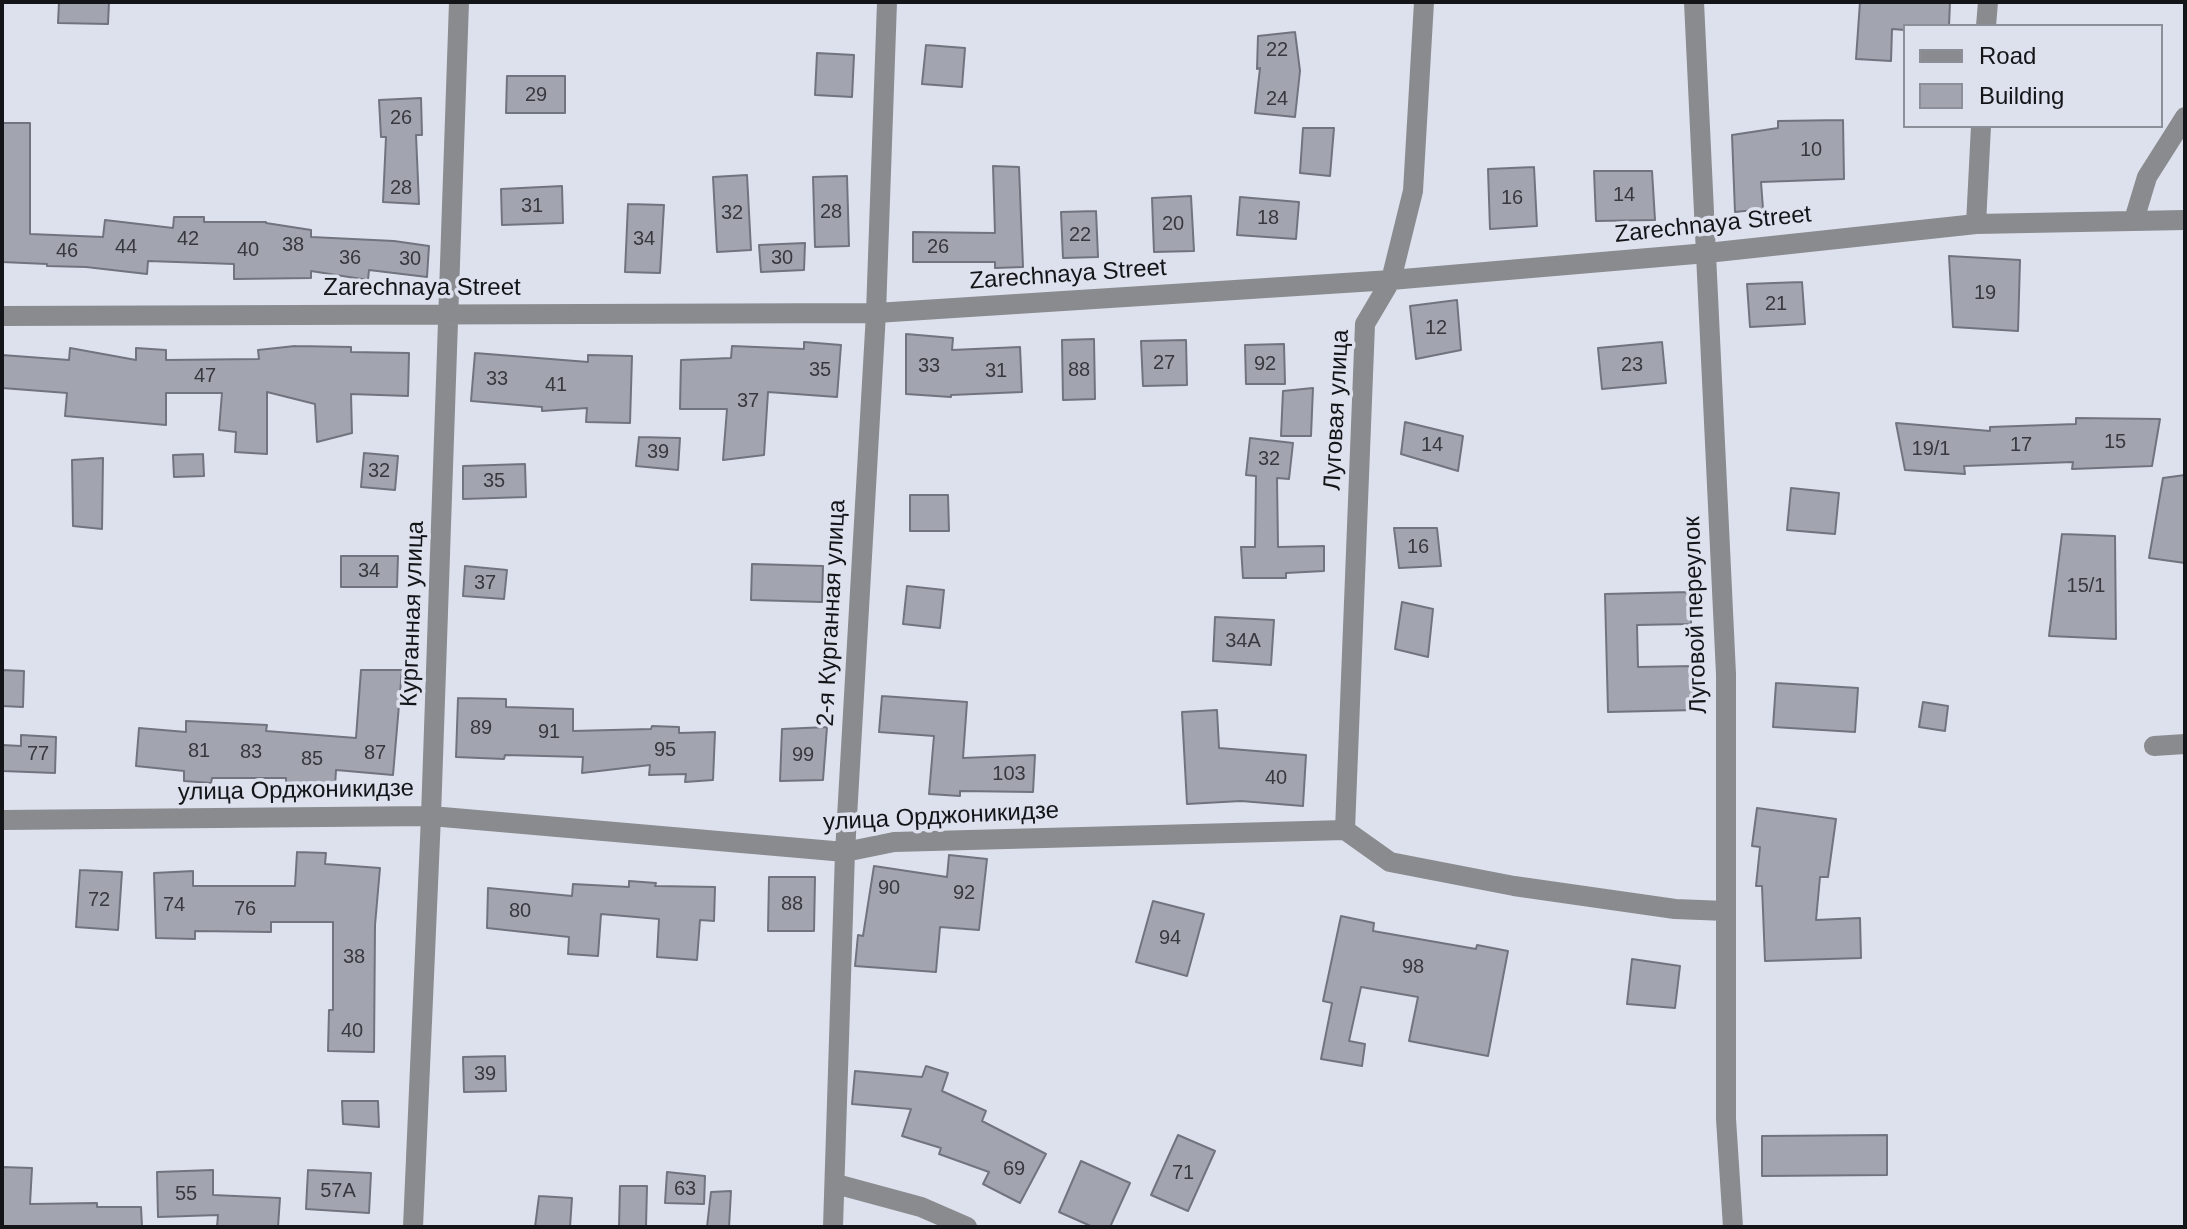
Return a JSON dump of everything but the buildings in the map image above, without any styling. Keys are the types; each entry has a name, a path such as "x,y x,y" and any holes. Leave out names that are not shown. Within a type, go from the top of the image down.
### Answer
{"street":[{"name":"Курганная улица","path":"413,1227 431,816 459,2"},
{"name":"2-я Курганная улица","path":"833,1227 845,852 876,313 887,2"},
{"name":"Луговая улица","path":"1345,830 1365,324 1391,280 1413,191 1424,2"},
{"name":"Луговой переулок","path":"1694,2 1726,674 1726,1119 1733,1227"},
{"path":"1986,24 1988,2"},
{"path":"2134,220 2147,177 2185,117"},
{"path":"1976,224 1981,128"},
{"name":"Zarechnaya Street","path":"2,316 876,313 1391,280 1707,253 1976,224 2185,220"},
{"path":"2154,746 2185,744"},
{"name":"улица Орджоникидзе","path":"2,820 431,816 845,852 894,842 1345,830"},
{"path":"1345,830 1390,862 1529,889 1675,909 1726,911"},
{"path":"836,1184 921,1207 967,1227"}]}
